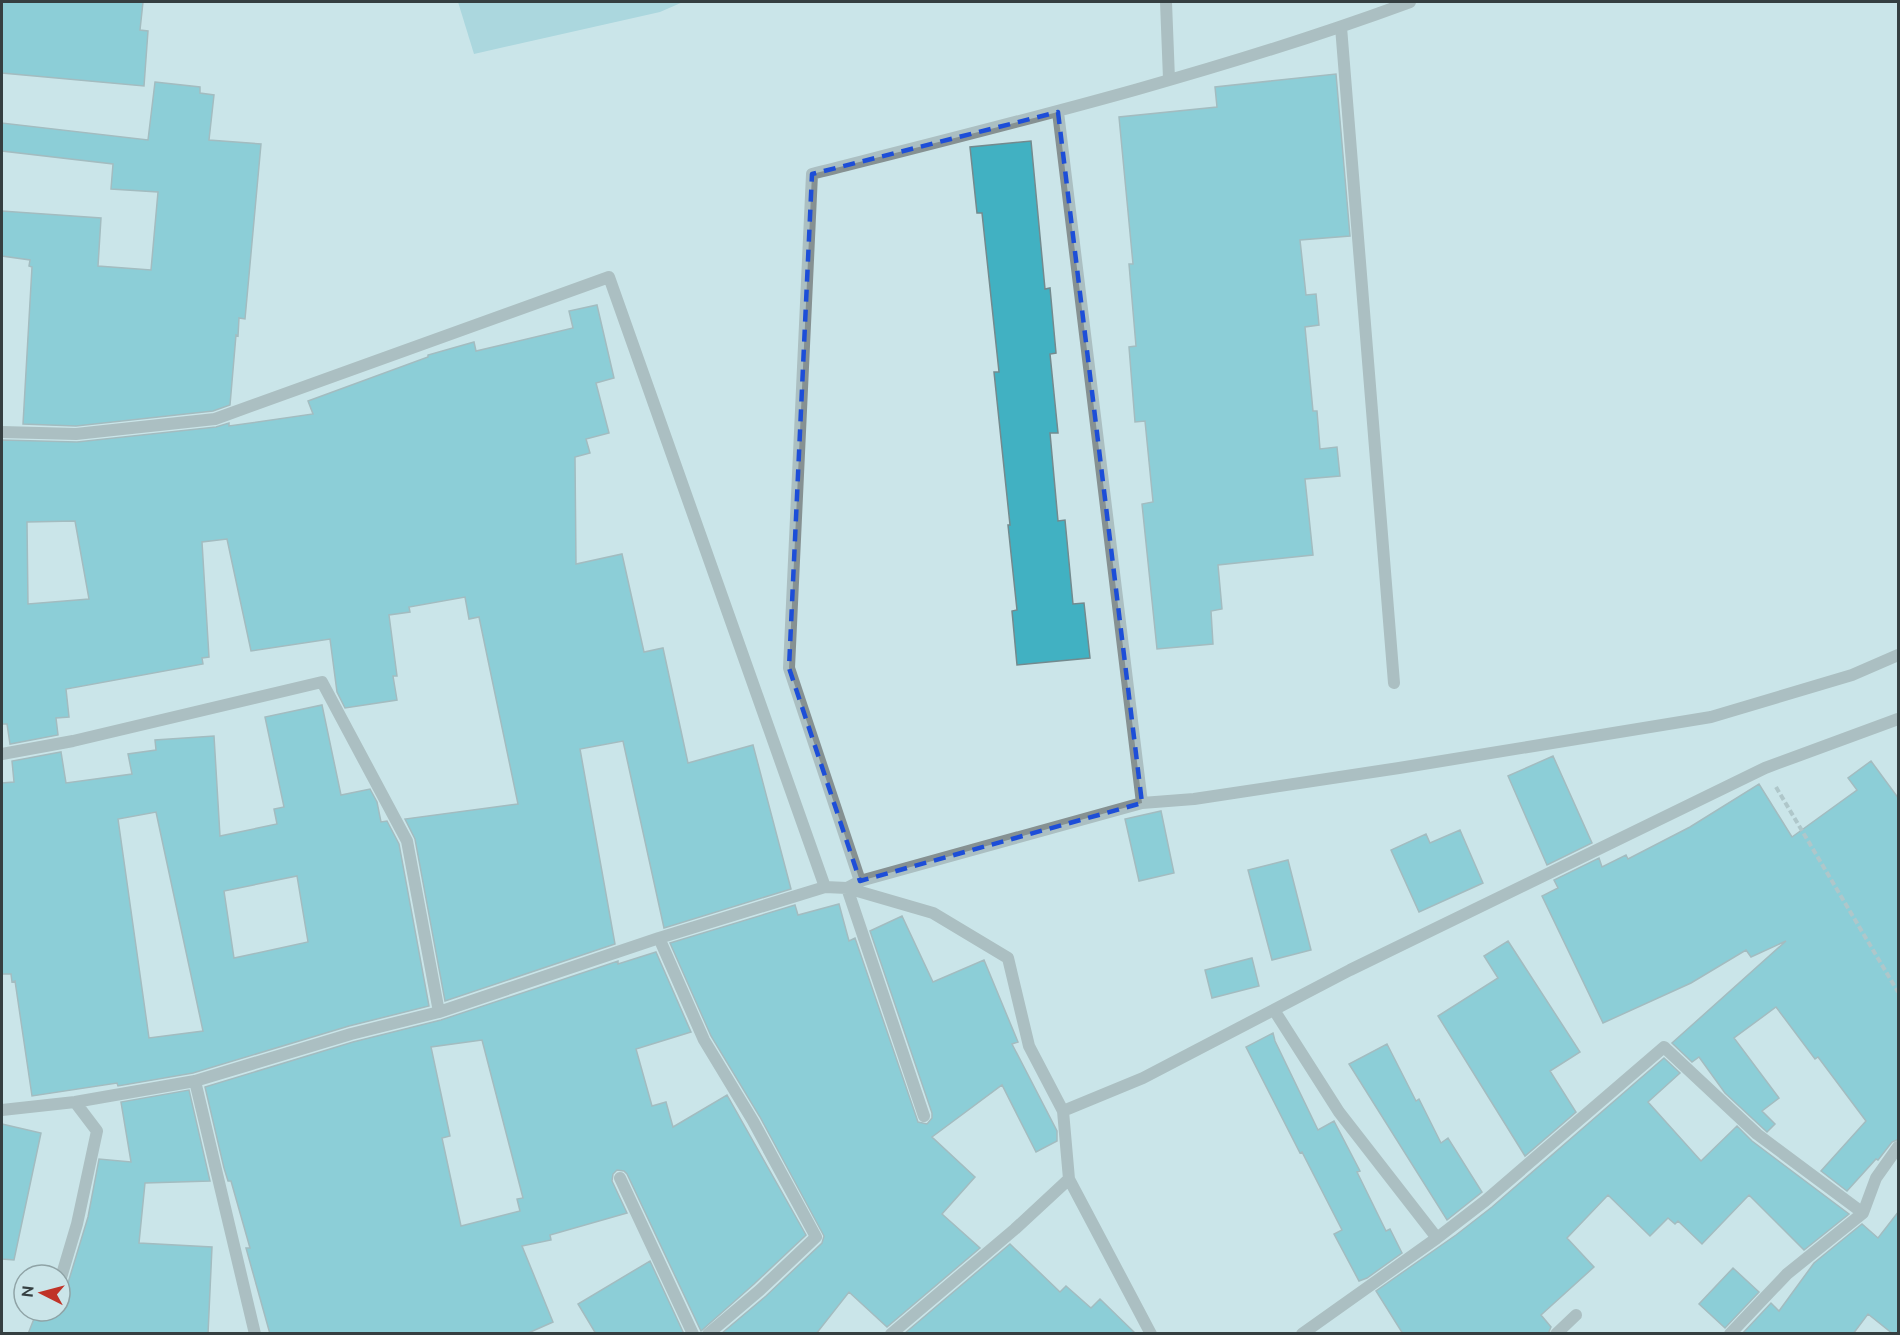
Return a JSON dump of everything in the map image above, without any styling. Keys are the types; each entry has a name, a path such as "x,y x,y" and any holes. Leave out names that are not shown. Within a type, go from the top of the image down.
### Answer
{"street":[{"path":"1166,2 1169,79"},
{"path":"860,881 789,668 812,174 1058,112 1341,27 1410,2"},
{"path":"1341,27 1394,683"},
{"path":"1058,112 1142,803"},
{"path":"2,432 76,434 215,419 609,277 825,887"},
{"path":"847,888 860,881 1142,803 1194,799 1711,717 1852,675 1899,655"},
{"path":"2,753 73,741 322,682 407,841 439,1011"},
{"path":"1063,1111 1143,1078 1350,970 1765,768 1899,719"},
{"path":"2,1110 75,1102 195,1081 351,1034 439,1011 659,938 825,887 847,888 933,913 1008,958 1029,1046 1063,1111 1069,1179 1151,1334"},
{"path":"847,888 924,1116"},
{"path":"659,938 704,1040 753,1121 816,1237 760,1290 708,1334"},
{"path":"1274,1010 1339,1112 1437,1238"},
{"path":"1302,1334 1485,1202 1664,1047 1757,1134 1863,1213"},
{"path":"195,1081 255,1334"},
{"path":"65,1263 77,1224 97,1131 75,1102"},
{"path":"1730,1334 1787,1274 1863,1213 1876,1178 1899,1147"},
{"path":"620,1178 693,1334"},
{"path":"891,1334 1015,1229 1069,1179"},
{"path":"1556,1334 1576,1315"}],"path":[{"path":"1765,768 1899,992"}],"highlighted area":[{"path":"1058,112 1142,803 860,881 789,668 812,174"}],"shaded area":[{"path":"458,2 683,2 660,12 474,54"}],"building":[{"path":"2,2 143,2 140,30 148,31 144,86 2,73"},
{"path":"1336,74 1350,236 1300,240 1306,295 1316,294 1319,325 1305,327 1313,411 1317,411 1320,449 1337,447 1340,476 1305,479 1313,555 1218,565 1222,609 1211,611 1213,644 1157,649 1142,504 1153,502 1145,421 1135,422 1129,347 1136,346 1129,264 1133,264 1119,117 1217,107 1215,87"},
{"path":"155,82 200,87 200,93 214,95 209,140 261,144 245,319 239,318 238,336 236,335 230,405 213,411 76,426 23,424 32,267 29,266 30,260 2,256 2,211 101,218 98,266 151,270 158,192 111,189 113,164 2,151 2,123 148,140"},
{"path":"1031,141 1045,289 1050,288 1056,353 1050,354 1058,433 1050,433 1058,521 1065,520 1073,604 1084,603 1090,658 1017,665 1012,611 1017,610 994,372 999,372 982,213 977,213 970,147"},
{"path":"597,305 614,378 596,383 609,433 586,439 590,453 575,457 576,564 622,554 644,652 663,648 688,763 753,745 791,889 664,928 623,741 580,749 615,944 445,1001 415,839 405,819 518,804 479,617 469,619 465,597 409,607 410,612 389,615 397,676 393,676 397,700 345,708 337,692 330,639 251,651 227,539 202,542 209,657 202,658 203,664 66,689 69,717 56,718 58,735 10,744 7,724 2,724 2,440 77,442 216,427 229,423 229,426 313,414 308,401 428,357 428,355 474,342 476,351 573,328 569,311","holes":["75,521 89,599 28,604 27,522"]},
{"path":"322,705 341,795 370,789 377,802 381,822 387,821 399,844 429,1006 349,1026 193,1073 118,1086 117,1083 32,1096 15,981 12,982 11,974 2,974 2,783 14,782 12,761 61,752 66,783 132,774 128,754 156,750 155,740 214,736 220,836 277,824 274,809 284,807 265,717","holes":["156,812 203,1031 149,1038 118,819","297,876 308,942 234,958 224,891"]},
{"path":"1553,756 1592,843 1547,865 1508,776"},
{"path":"1871,761 1899,799 1899,1139 1892,1142 1878,1160 1876,1159 1847,1191 1821,1171 1866,1121 1818,1057 1815,1059 1776,1007 1734,1038 1779,1098 1762,1111 1775,1124 1767,1132 1725,1093 1699,1057 1692,1062 1672,1043 1786,941 1751,957 1746,950 1691,983 1603,1023 1542,896 1558,888 1554,880 1599,858 1602,867 1626,855 1628,859 1690,827 1759,784 1792,837 1857,790 1848,778"},
{"path":"1161,811 1174,873 1139,881 1125,819"},
{"path":"1460,830 1483,883 1419,912 1391,850 1426,834 1430,843"},
{"path":"1288,860 1311,950 1272,960 1248,870"},
{"path":"839,904 849,941 855,938 918,1122 927,1124 932,1118 932,1113 870,931 902,916 933,982 984,960 1018,1042 1012,1044 1057,1131 1057,1141 1036,1152 1002,1085 932,1137 975,1177 942,1214 980,1248 887,1327 849,1292 816,1334 721,1334 766,1296 822,1243 824,1236 760,1117 711,1036 670,943 795,905 798,915"},
{"path":"1508,941 1580,1052 1550,1071 1576,1112 1525,1156 1438,1016 1498,978 1484,956"},
{"path":"656,952 691,1032 636,1049 652,1106 666,1102 673,1127 727,1095 806,1235 701,1331 627,1174 617,1170 613,1174 612,1181 627,1213 550,1235 551,1240 522,1246 553,1322 526,1334 270,1334 246,1248 250,1248 231,1181 228,1181 224,1168 205,1087 353,1042 441,1020 618,961 618,964","holes":["482,1040 523,1198 517,1199 520,1211 461,1226 442,1138 450,1136 431,1047"]},
{"path":"1252,958 1259,986 1212,998 1205,970"},
{"path":"1273,1033 1318,1130 1334,1121 1360,1171 1357,1172 1386,1231 1390,1229 1402,1253 1367,1278 1359,1281 1334,1234 1342,1230 1246,1047"},
{"path":"1387,1044 1416,1101 1419,1099 1441,1143 1448,1138 1482,1192 1447,1220 1349,1064"},
{"path":"1664,1058 1680,1073 1648,1102 1701,1161 1737,1126 1752,1141 1849,1214 1804,1250 1749,1195 1702,1244 1678,1221 1675,1224 1668,1218 1650,1236 1608,1195 1567,1238 1594,1267 1541,1315 1551,1327 1548,1334 1403,1334 1376,1291 1492,1207"},
{"path":"189,1090 210,1181 145,1183 139,1243 212,1247 208,1334 28,1334 32,1323 72,1323 72,1270 88,1217 99,1159 131,1162 121,1102"},
{"path":"2,1124 41,1133 14,1260 2,1259"},
{"path":"1899,1211 1899,1334 1893,1334 1868,1314 1853,1334 1742,1334 1771,1303 1779,1311 1814,1263 1862,1224 1878,1238"},
{"path":"1010,1244 1060,1292 1066,1286 1091,1308 1100,1299 1136,1334 904,1334"},
{"path":"650,1261 684,1334 596,1334 578,1304"},
{"path":"1733,1268 1759,1292 1725,1328 1699,1304"}]}
